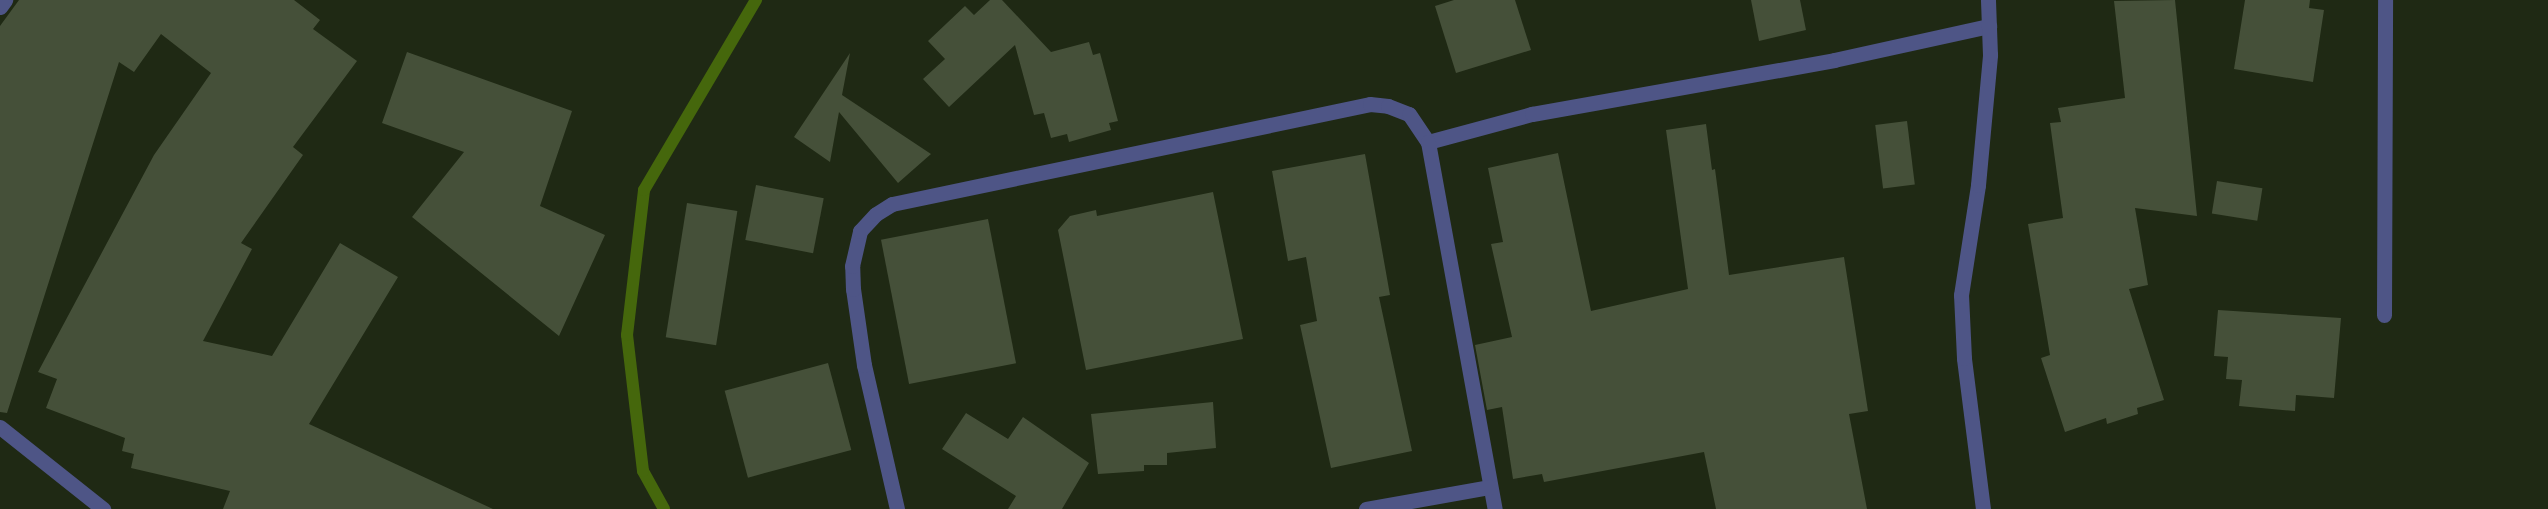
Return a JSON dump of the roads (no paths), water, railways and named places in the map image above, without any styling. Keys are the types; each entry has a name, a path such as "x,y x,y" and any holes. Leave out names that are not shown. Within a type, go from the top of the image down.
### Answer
{"street":[{"path":"0,7 5,0"},
{"path":"1983,509 1964,358 1960,296 1978,185 1990,55 1988,0"},
{"path":"2384,315 2385,0"},
{"path":"1428,142 1532,114 1834,60 1989,26"},
{"path":"897,509 864,365 853,289 852,266 860,231 876,214 892,204 1370,104 1388,106 1409,114 1428,142 1495,509"},
{"path":"0,427 103,509"},
{"path":"1366,509 1490,487"}],"waterway":[{"path":"664,509 643,471 627,335 644,190 756,0"}]}
